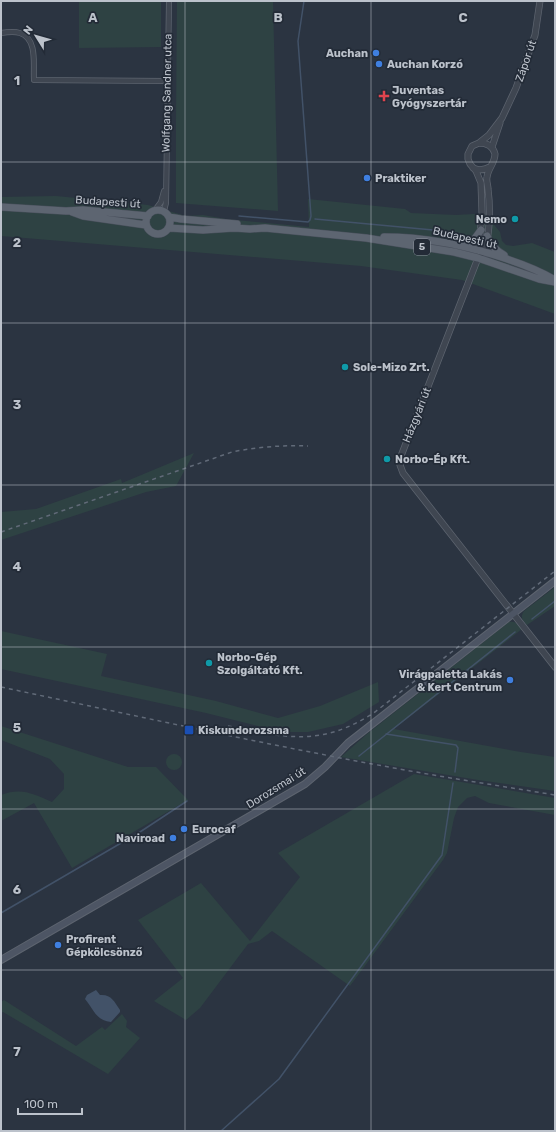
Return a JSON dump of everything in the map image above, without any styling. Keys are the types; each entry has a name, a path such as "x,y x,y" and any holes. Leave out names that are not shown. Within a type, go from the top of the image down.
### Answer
{"main road":[{"name":"Budapesti út","path":"1,207 66,211 82,210 148,216"},
{"name":"Budapesti út","path":"146,225 148,216 155,210 160,210 181,219 366,238 454,252 478,258 539,279 555,281"},
{"name":"Budapesti út","path":"66,211 83,216 146,225 152,233 157,234 161,234 169,228 204,230 228,228 265,228"},
{"path":"167,214 171,222 169,228"},
{"path":"459,245 473,241 481,230"},
{"path":"488,236 497,251 516,262"},
{"name":"Budapesti út","path":"366,238 405,237 459,245 516,262 542,272 555,281"},
{"name":"Dorozsmai út","path":"1,960 305,784 325,767 348,743 555,581"}],"street":[{"name":"Wolfgang Sandner utca","path":"167,214 166,185 169,1"},
{"name":"Zápor út","path":"478,258 488,236 489,203 487,175 490,167 494,163 495,158 492,147 502,118 516,88 530,50 538,23 540,1"},
{"path":"1,33 20,33 29,39 33,50 34,80 168,81"},
{"name":"Zápor út","path":"481,251 481,183 468,159 468,154 472,146 480,143 489,135 502,118"},
{"path":"480,143 484,143 492,147"},
{"path":"473,167 478,170 485,170 490,167"},
{"name":"Wolfgang Sandner utca","path":"155,210 161,202 166,185"},
{"name":"Házgyári út","path":"478,258 401,456 400,465 402,473 555,667"}],"green space":[{"path":"79,1 161,1 161,47 79,48"},
{"path":"177,1 273,1 278,211 176,203"},
{"path":"56,196 148,205 186,216 203,215 226,219 309,227 308,199 405,209 411,213 456,215 490,213 491,221 500,232 502,241 506,245 513,246 532,243 555,252 555,314 462,280 361,266 1,236 1,197"},
{"path":"194,453 176,486 146,492 1,540 1,512 36,509 121,479 122,483"},
{"path":"555,587 555,606 527,625 522,618 524,611"},
{"path":"509,622 517,623 522,629 394,729 555,757 555,791 478,780 341,757 367,734"},
{"path":"1,631 107,654 101,676 216,701 278,718 320,706 378,682 379,702 343,724 308,732 282,732 206,713 1,669"},
{"path":"1,726 128,767 156,767 188,800 72,868 34,803 1,821 1,795 15,792 27,792 52,802 64,789 64,774 50,759 1,740"},
{"path":"174,754 181,759 182,762 177,769 174,770 167,765 166,762 171,755"},
{"path":"414,774 555,798 555,815 489,803 475,796 467,798 458,807 454,818 447,853 443,860 350,986 272,931 259,941 248,944 200,1008 186,1020 154,1001 183,978 138,920 201,883 250,941 300,877 278,853"},
{"path":"4,1000 76,1046 102,1027 105,1030 122,1014 127,1021 126,1027 140,1038 108,1074 3,1012 1,1013 1,1002"}],"water":[{"path":"96,990 100,995 110,997 120,1010 111,1022 98,1017 85,999 87,995"}],"waterway":[{"path":"239,216 308,222 310,220 311,216 298,41 304,1"},
{"path":"315,219 433,230"},
{"path":"532,619 555,601"},
{"path":"359,756 515,632"},
{"path":"386,734 456,745 458,748 455,772"},
{"path":"221,1131 279,1079 442,855 453,783"},
{"path":"1,913 140,832 187,801"}],"railway":[{"path":"1,532 232,452 270,447 308,446"},
{"path":"228,726 268,734 303,737 338,731 356,723 375,712 555,571"},
{"path":"1,687 345,759 555,795"}],"place":[{"name":"Auchan","path":"376,53"},
{"name":"Auchan Korzó","path":"379,64"},
{"name":"Juventas Gyógyszertár","path":"384,96"},
{"name":"Praktiker","path":"367,178"},
{"name":"Nemo","path":"515,219"},
{"name":"Sole-Mizo Zrt.","path":"345,367"},
{"name":"Norbo-Ép Kft.","path":"387,459"},
{"name":"Norbo-Gép Szolgáltató Kft.","path":"209,663"},
{"name":"Virágpaletta Lakás & Kert Centrum","path":"510,680"},
{"name":"Kiskundorozsma","path":"189,730"},
{"name":"Eurocaf","path":"184,829"},
{"name":"Naviroad","path":"173,838"},
{"name":"Profirent Gépkölcsönző","path":"58,945"}]}
